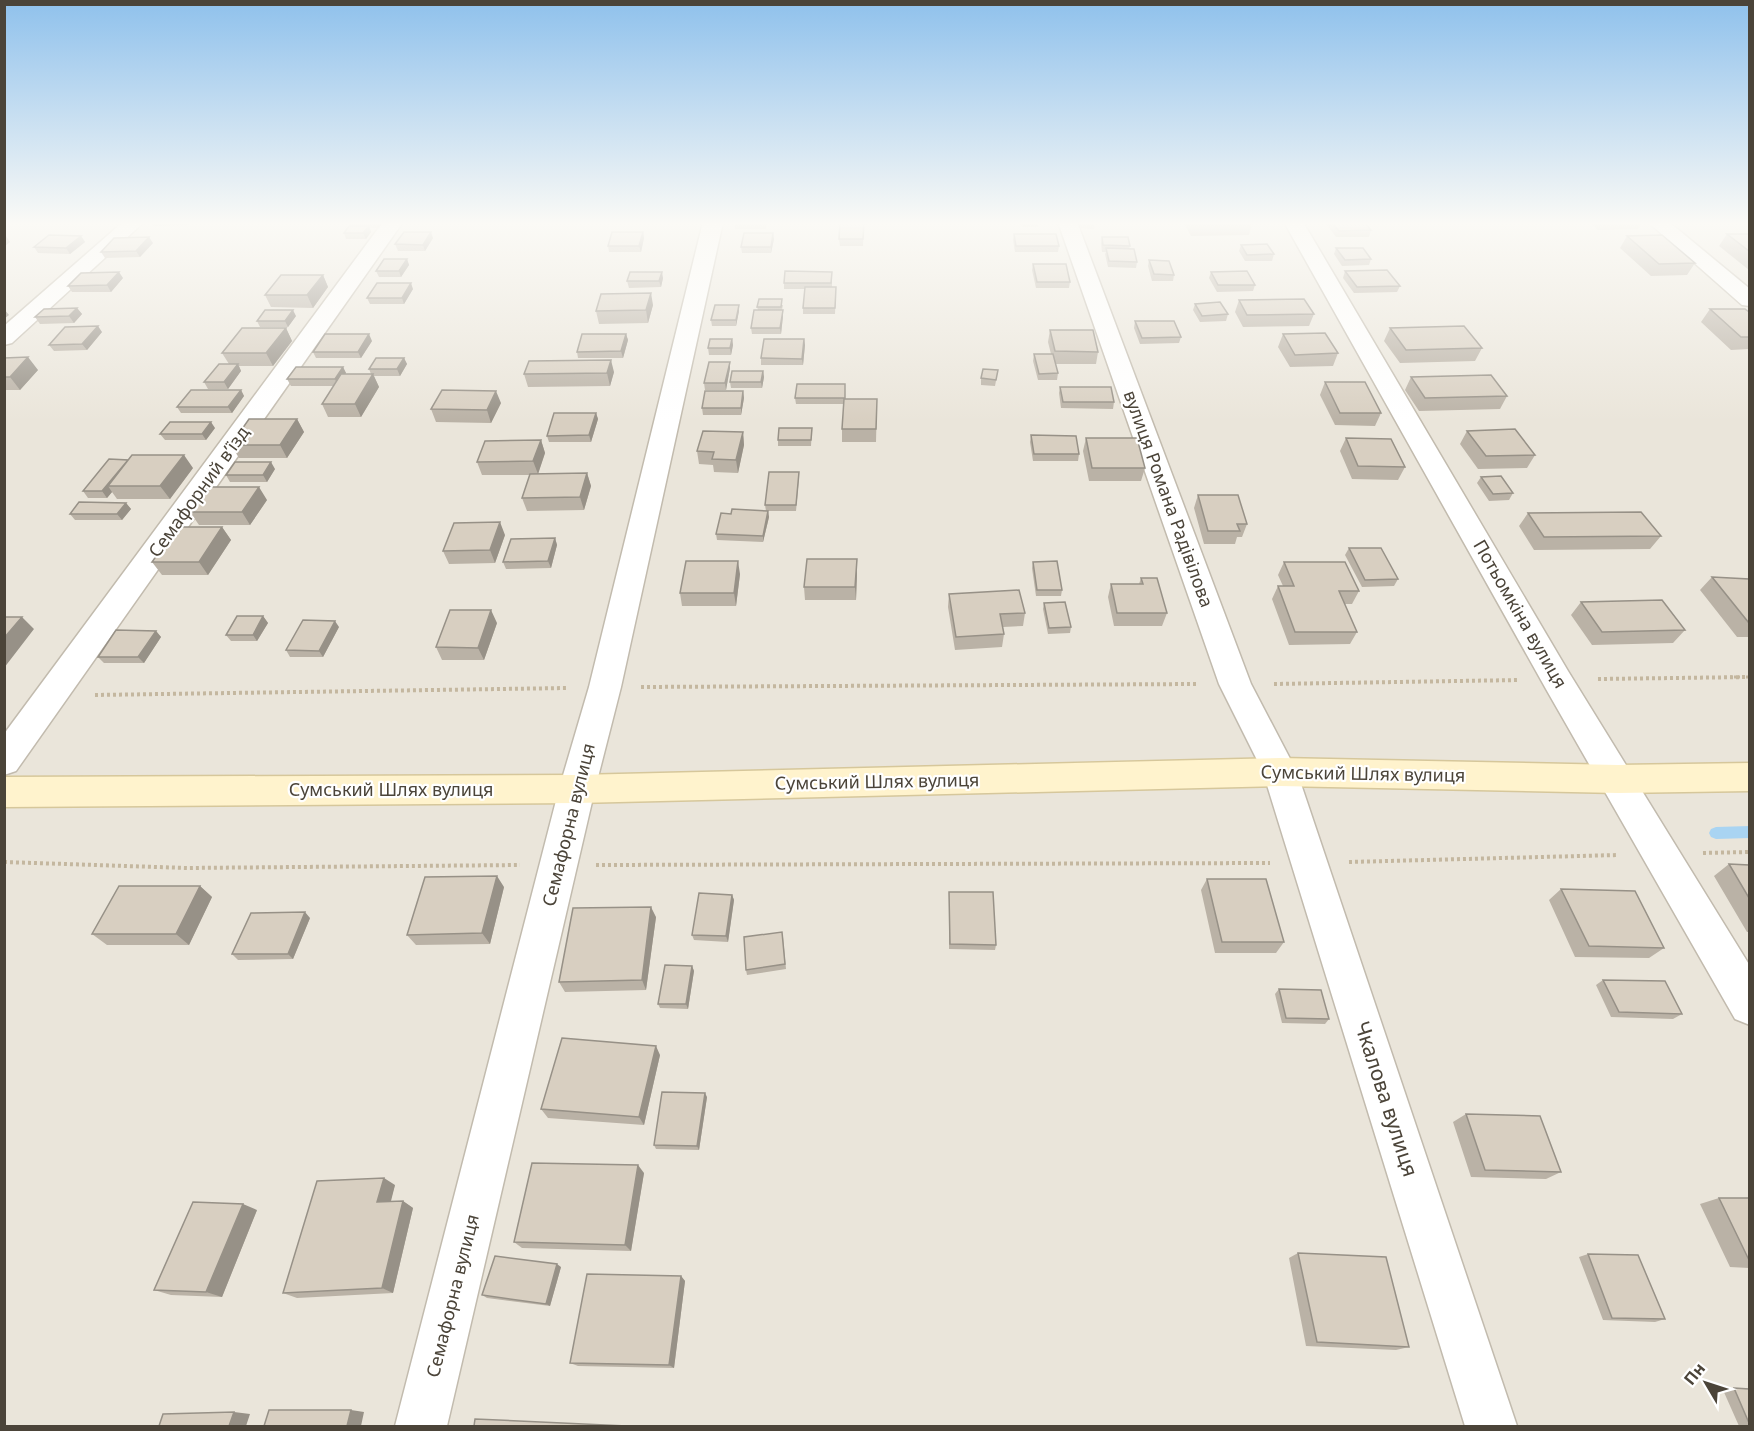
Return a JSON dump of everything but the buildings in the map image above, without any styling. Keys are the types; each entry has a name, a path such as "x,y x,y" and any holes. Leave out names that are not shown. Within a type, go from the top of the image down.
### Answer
{"main road":[{"name":"Сумський Шлях вулиця","path":"4,792 577,789 1280,772 1618,779 1749,777"}],"street":[{"path":"4,338 59,289"},
{"name":"Семафорний в’їзд","path":"4,761 54,696 345,289"},
{"name":"Семафорна вулиця","path":"421,1426 558,865 605,687 697,289"},
{"name":"вулиця Романа Радівілова","path":"1091,289 1235,684 1280,772"},
{"name":"Потьомкіна вулиця","path":"1331,289 1557,680 1618,779 1659,854 1749,1005"},
{"path":"1736,289 1749,300"},
{"name":"Чкалова вулиця","path":"1280,772 1491,1426"}],"path":[{"path":"54,696 605,687 1235,684 1749,677"},
{"path":"4,862 187,868 1310,862 1749,852"}],"shaded area":[{"path":"5,289 1749,289 1749,1426 5,1426"}],"waterway":[{"path":"1716,833 1750,832"}]}
